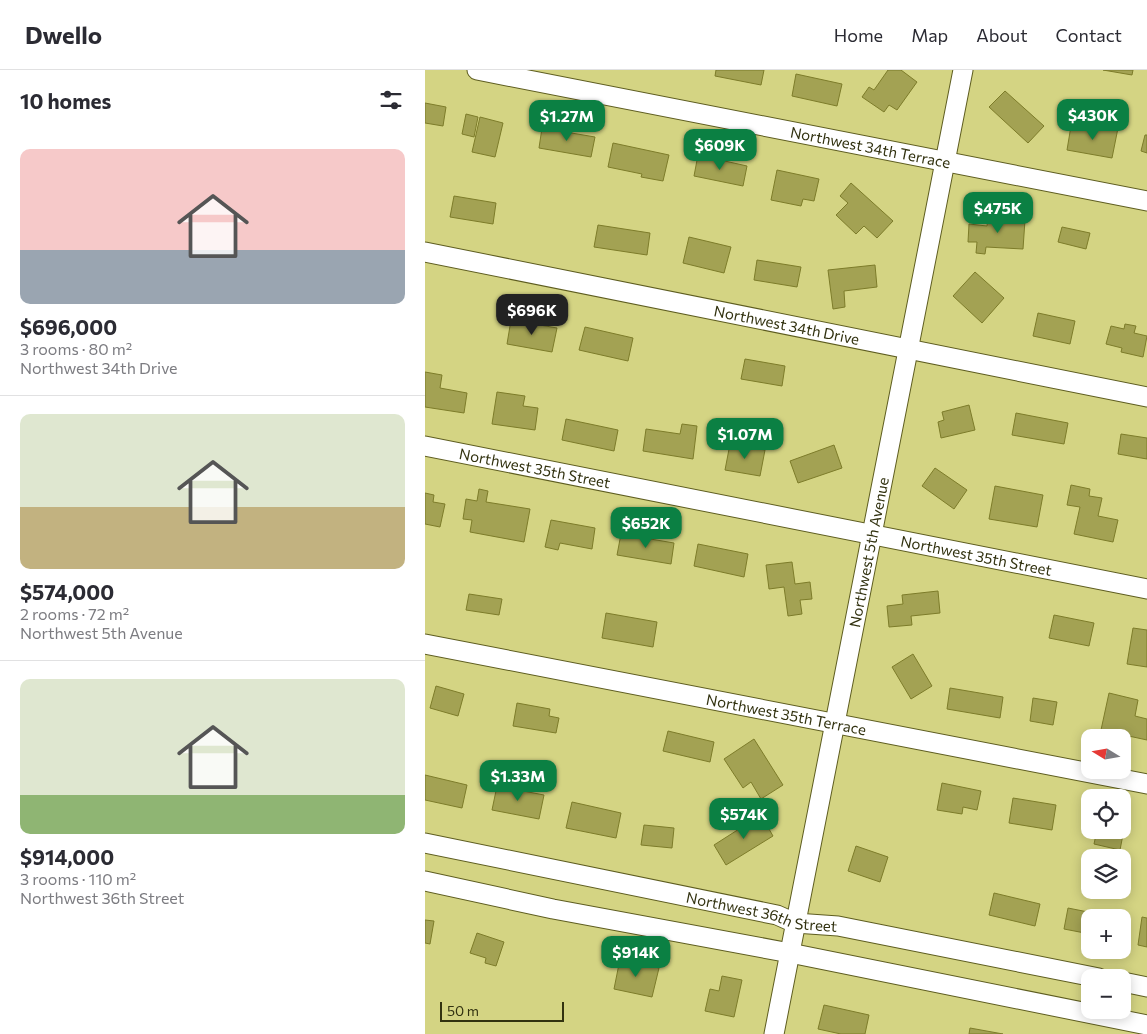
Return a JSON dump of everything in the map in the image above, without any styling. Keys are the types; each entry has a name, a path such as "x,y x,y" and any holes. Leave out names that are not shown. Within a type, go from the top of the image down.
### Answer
{"street":[{"name":"Northwest 34th Terrace","path":"477,70 1147,201"},
{"name":"Northwest 5th Avenue","path":"774,1034 963,70"},
{"name":"Northwest 34th Drive","path":"425,252 1147,397"},
{"name":"Northwest 35th Street","path":"425,446 871,536 1147,589"},
{"name":"Northwest 35th Terrace","path":"425,644 1147,784"},
{"name":"Northwest 36th Street","path":"425,843 777,914 795,924 839,926 1081,974"},
{"path":"425,881 553,909 790,953 1147,1025"},
{"path":"1131,984 1147,987"}],"building":[{"path":"716,70 764,70 761,85 715,76"},
{"path":"888,70 901,70 917,82 897,110 889,105 884,112 862,97 869,87 874,90"},
{"path":"1103,70 1133,70 1132,75"},
{"path":"796,74 842,84 837,106 792,96"},
{"path":"1005,91 1044,126 1028,143 989,107"},
{"path":"425,103 446,107 443,126 425,123"},
{"path":"466,114 478,117 474,137 462,134"},
{"path":"480,117 503,123 495,157 472,152"},
{"path":"1098,124 1118,128 1112,158 1067,150 1071,126 1097,131"},
{"path":"542,128 595,137 591,157 539,148"},
{"path":"1145,135 1147,135 1147,153 1141,151"},
{"path":"613,143 669,155 663,181 641,177 642,174 608,167"},
{"path":"698,155 747,166 743,186 694,176"},
{"path":"777,170 819,179 814,201 803,199 801,206 771,200"},
{"path":"851,183 893,221 877,238 864,226 856,234 836,215 848,203 840,196"},
{"path":"454,196 496,203 493,224 450,217"},
{"path":"988,217 1025,220 1023,249 986,247 985,254 976,253 977,242 968,242 969,224 987,226"},
{"path":"598,225 650,233 647,255 594,247"},
{"path":"1062,227 1090,233 1086,249 1058,242"},
{"path":"689,237 731,247 724,273 683,263"},
{"path":"757,260 801,267 797,287 754,280"},
{"path":"875,265 877,287 844,291 845,307 833,309 828,270"},
{"path":"975,272 1004,298 982,323 953,296"},
{"path":"1038,313 1075,321 1070,344 1033,336"},
{"path":"511,320 557,328 552,352 507,344"},
{"path":"1125,324 1136,326 1134,333 1147,336 1143,357 1121,352 1122,348 1106,344 1111,326 1124,329"},
{"path":"585,327 633,338 628,361 579,350"},
{"path":"745,359 785,366 782,386 741,379"},
{"path":"425,372 442,375 440,388 467,393 464,413 425,407"},
{"path":"497,392 525,396 523,406 538,408 535,430 492,424"},
{"path":"969,405 975,430 941,438 938,422 944,420 942,412"},
{"path":"1016,413 1068,423 1064,444 1012,435"},
{"path":"566,419 618,430 614,451 562,440"},
{"path":"682,424 697,426 693,459 643,451 646,429 680,434"},
{"path":"1121,434 1147,438 1147,459 1118,454"},
{"path":"730,444 765,450 760,476 725,470"},
{"path":"834,445 842,468 798,483 790,461"},
{"path":"935,468 967,490 954,509 922,486"},
{"path":"1071,485 1090,489 1089,496 1102,498 1098,516 1118,520 1113,542 1074,534 1080,507 1067,505"},
{"path":"995,486 1043,495 1037,527 989,519"},
{"path":"479,489 488,491 486,502 530,509 524,542 470,532 472,520 463,519 466,499 477,501"},
{"path":"425,493 434,495 433,502 445,504 440,527 425,524"},
{"path":"551,520 595,528 592,549 560,543 558,550 545,547"},
{"path":"621,534 674,543 671,564 617,555"},
{"path":"698,544 748,554 744,577 694,566"},
{"path":"792,562 795,584 810,582 812,599 800,600 802,614 788,616 784,587 769,589 766,565"},
{"path":"938,591 940,613 911,616 912,625 889,627 887,606 903,604 902,595"},
{"path":"469,594 502,599 499,615 466,610"},
{"path":"606,613 657,622 653,647 602,638"},
{"path":"1054,615 1094,623 1089,646 1049,638"},
{"path":"1133,628 1147,630 1147,667 1127,664"},
{"path":"913,654 932,686 911,699 892,667"},
{"path":"436,686 464,694 458,716 430,708"},
{"path":"950,688 1003,697 1000,718 947,709"},
{"path":"1109,693 1138,700 1135,716 1147,719 1147,740 1131,737 1131,729 1101,729"},
{"path":"1033,698 1057,702 1053,725 1030,721"},
{"path":"517,703 550,709 549,716 559,718 556,733 513,726"},
{"path":"668,731 714,742 710,762 663,751"},
{"path":"754,739 783,785 761,799 751,782 743,788 724,759"},
{"path":"425,775 467,785 462,808 425,800"},
{"path":"942,783 981,791 977,810 963,807 962,814 937,810"},
{"path":"497,786 544,795 539,819 492,810"},
{"path":"1013,798 1056,805 1052,830 1009,823"},
{"path":"572,802 621,813 616,838 566,828"},
{"path":"761,815 773,836 726,865 714,845"},
{"path":"644,825 674,828 672,848 641,845"},
{"path":"1095,839 1122,839 1120,849 1094,844"},
{"path":"856,846 888,857 880,882 848,871"},
{"path":"994,893 1040,904 1035,926 989,915"},
{"path":"1068,908 1081,911 1081,932 1064,929"},
{"path":"1142,917 1147,918 1147,947 1138,945"},
{"path":"425,920 434,921 430,944 425,943"},
{"path":"477,933 504,942 496,966 485,963 486,958 470,953"},
{"path":"620,959 659,968 652,997 614,989"},
{"path":"722,976 742,980 734,1017 705,1011 710,989 719,991"},
{"path":"824,1005 869,1015 865,1034 841,1034 818,1029"},
{"path":"970,1028 1003,1034 969,1034"}]}
